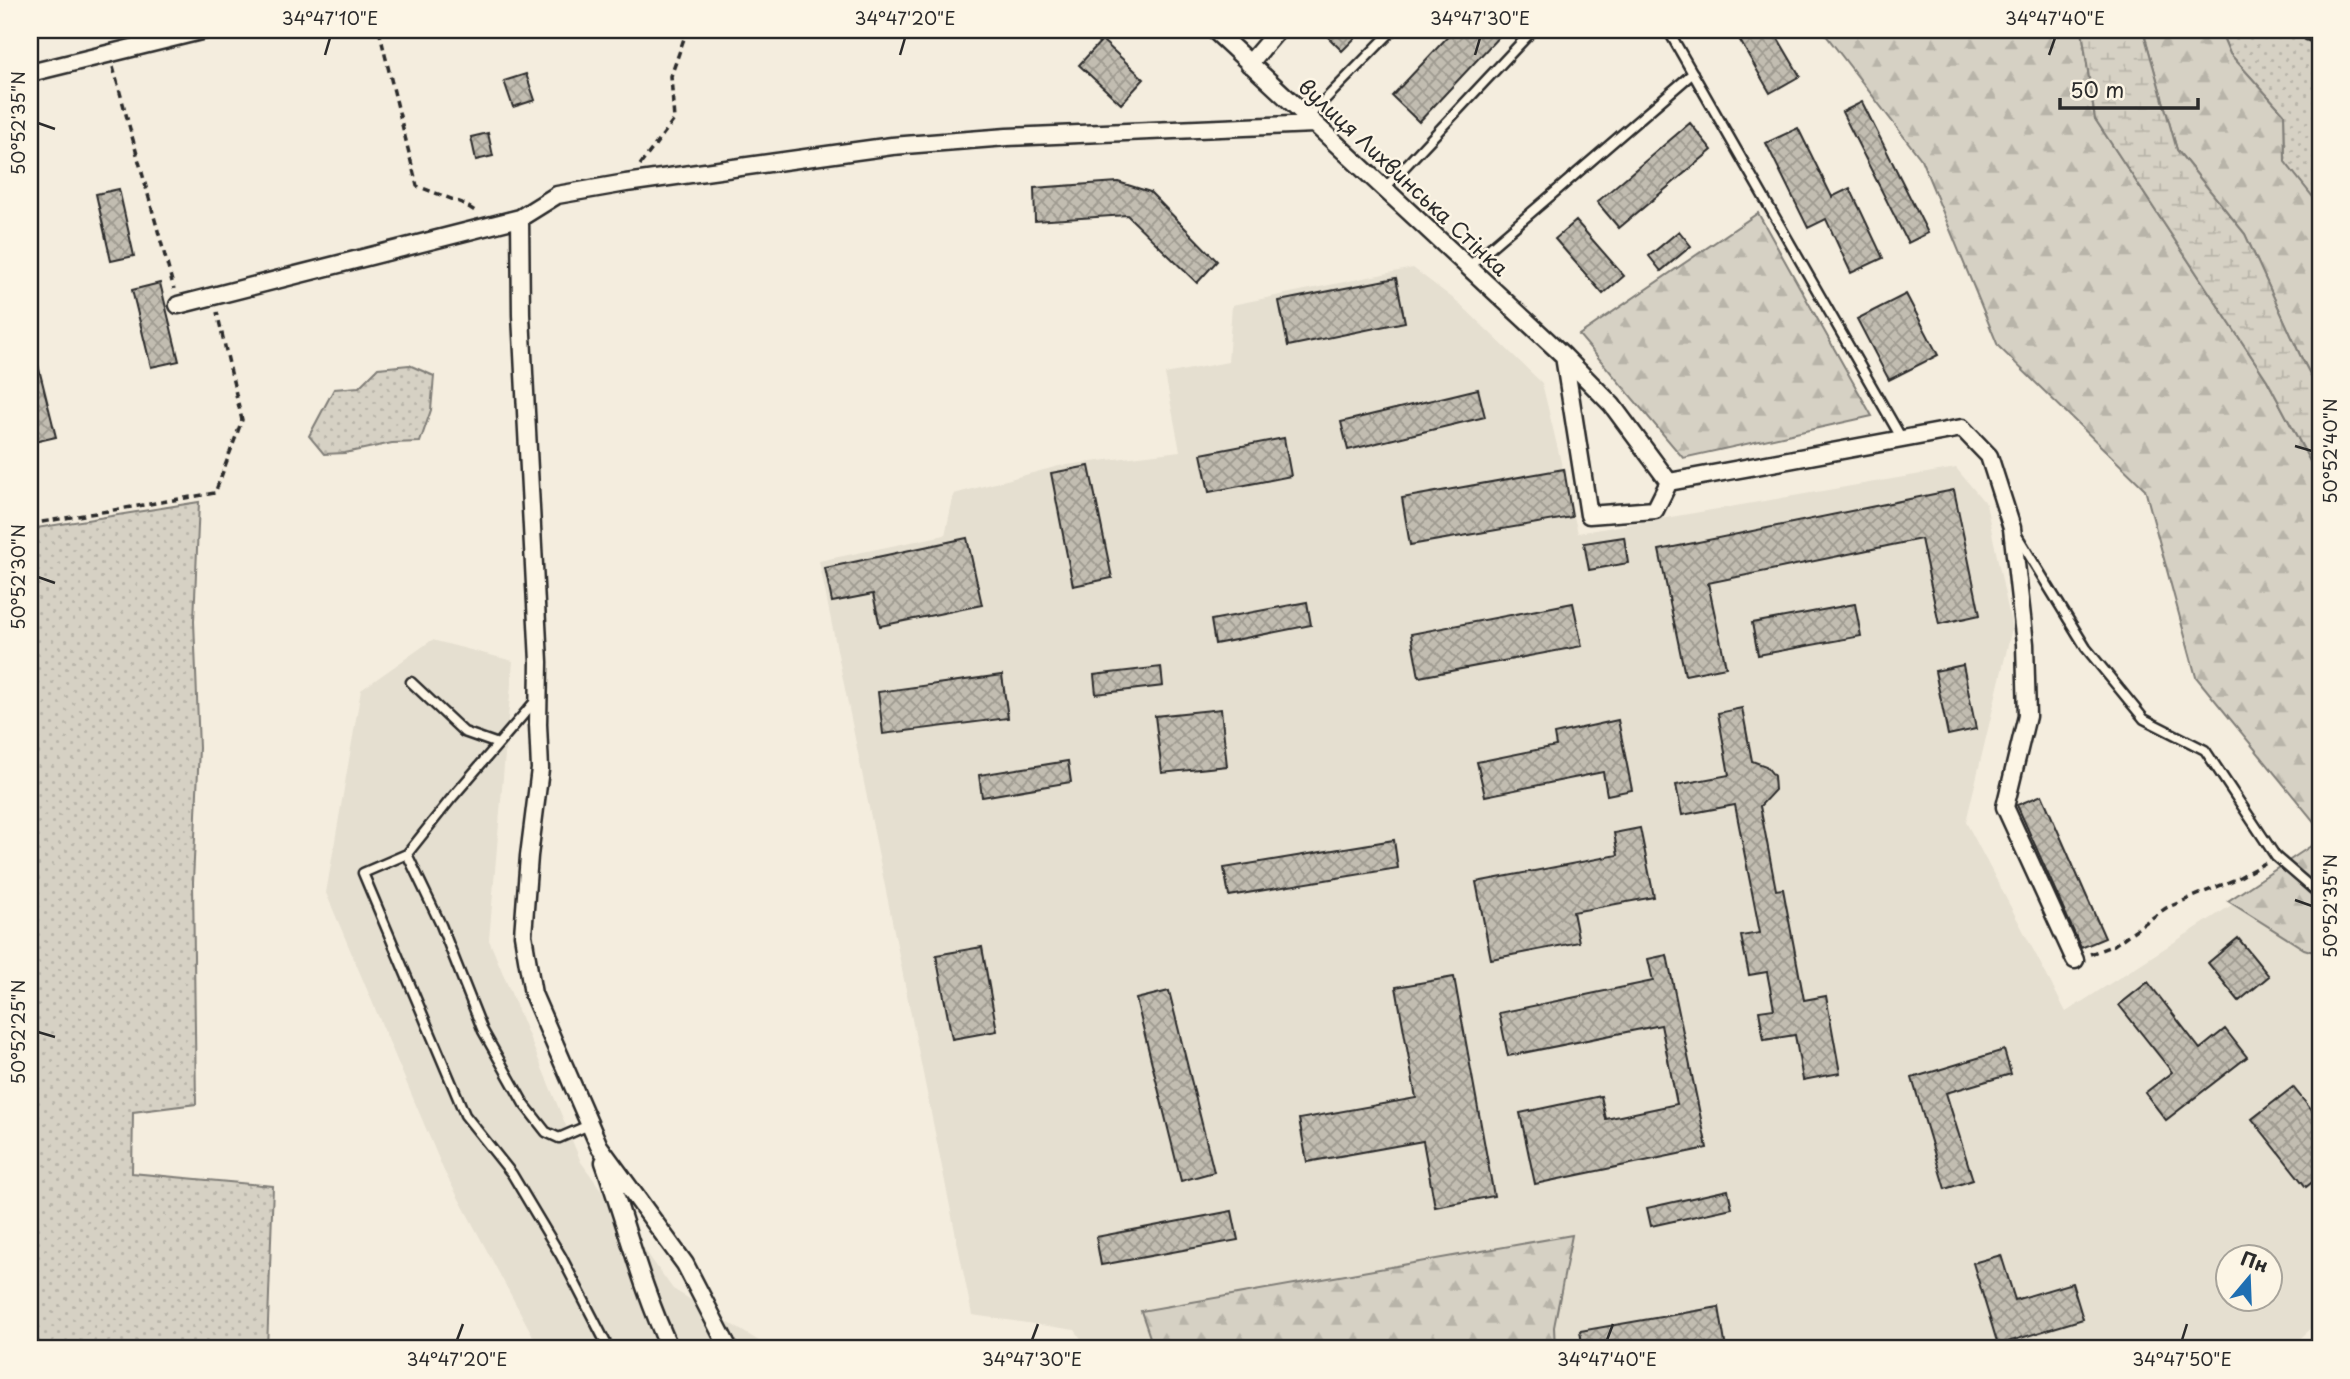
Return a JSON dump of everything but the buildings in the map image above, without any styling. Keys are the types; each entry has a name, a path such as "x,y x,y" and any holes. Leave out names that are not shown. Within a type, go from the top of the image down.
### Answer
{"street":[{"path":"30,74 205,30"},
{"name":"вулиця Лихвинська Стінка","path":"1214,30 1564,356 1612,405 1669,482"},
{"path":"1249,64 1278,30"},
{"path":"178,305 520,218 556,195 626,183 892,146 1021,136 1311,121"},
{"path":"520,218 521,315 539,662 540,769 523,935 533,994 599,1146 653,1314 670,1349"},
{"path":"1564,356 1589,515 1655,510 1669,482 1962,428 1989,456 2012,528 2025,644 2027,716 2005,807 2075,960"},
{"path":"599,1146 685,1264 729,1349"}],"lane":[{"path":"1311,121 1393,30"},
{"path":"1384,189 1533,30"},
{"path":"1668,30 1902,439"},
{"path":"1468,267 1693,73"},
{"path":"2012,528 2086,648 2144,719 2205,750 2276,857 2320,895"},
{"path":"411,682 464,732 498,744"},
{"path":"538,698 407,853 363,873 465,1115 512,1174 561,1256 608,1349"},
{"path":"407,853 441,925 483,1031 524,1104 546,1132 559,1138 589,1125"}],"path":[{"path":"379,30 417,186 462,203 495,223"},
{"path":"626,183 674,120 671,76 687,30"},
{"path":"2282,30 2320,45"},
{"path":"110,54 178,305"},
{"path":"30,524 215,493 242,419 213,296"},
{"path":"2075,960 2114,946 2166,908 2236,879 2276,857"}],"shaded area":[{"path":"1413,268 1459,303 1542,383 1578,533 1956,468 1986,504 2012,628 1966,822 2066,1012 2286,870 2320,905 2320,1321 2288,1349 1088,1349 1075,1330 972,1315 819,561 945,535 954,494 1059,466 1180,451 1165,374 1228,362 1232,305"},
{"path":"432,640 513,661 489,940 581,1162 673,1289 772,1349 540,1349 444,1171 326,893 361,690"}],"green space":[{"path":"1822,30 2082,30 2095,119 2267,380 2320,480 2320,829 2196,677 2145,489 1998,346 1921,159"},
{"path":"2082,30 2143,30 2177,150 2245,234 2320,393 2320,480 2267,380 2095,119"},
{"path":"2143,30 2220,30 2230,54 2284,114 2285,162 2320,206 2320,393 2245,234 2177,150"},
{"path":"2220,30 2320,30 2320,206 2285,162 2284,114 2230,54"},
{"path":"1758,213 1872,416 1683,458 1579,335"},
{"path":"409,365 434,376 431,410 420,442 392,443 345,453 324,454 309,436 334,389 359,387 378,368"},
{"path":"199,502 194,621 199,748 193,882 196,1104 133,1112 132,1173 273,1186 267,1349 30,1349 30,529"},
{"path":"2320,840 2320,954 2304,949 2228,901"},
{"path":"1572,1235 1554,1327 1555,1349 1154,1349 1141,1311"}]}
